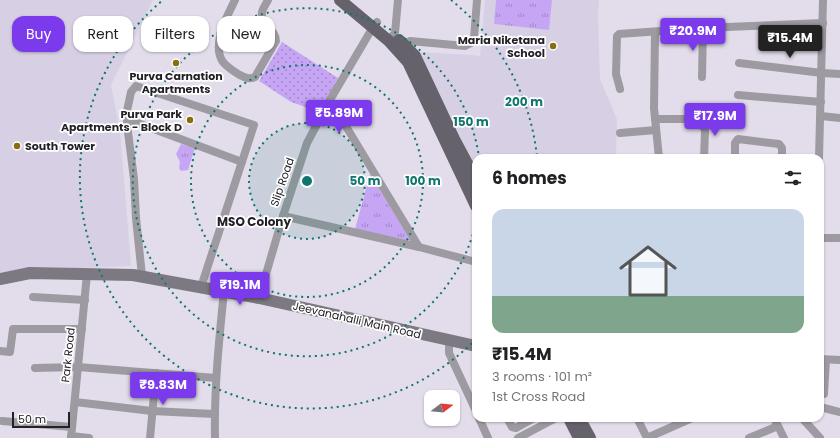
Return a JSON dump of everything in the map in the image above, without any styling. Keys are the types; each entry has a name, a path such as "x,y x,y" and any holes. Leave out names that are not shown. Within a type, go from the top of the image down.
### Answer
{"main road":[{"path":"340,0 375,25 400,47 415,56 472,172"},
{"path":"350,0 375,25"},
{"path":"400,47 472,198"},
{"path":"578,422 579,438"},
{"path":"580,422 590,438"}],"street":[{"path":"235,0 220,36 219,53 220,58 230,69 248,79 255,77 276,41 274,33 264,22 262,17 263,10 268,0"},
{"path":"391,38 395,33 398,0"},
{"path":"400,47 410,41 464,46 471,43 474,38 477,0"},
{"path":"819,154 823,0"},
{"path":"620,89 616,74 617,36 621,34 703,28 822,24"},
{"name":"Slip Road","path":"259,298 283,216 308,143 330,100 375,25"},
{"path":"702,77 703,28"},
{"path":"655,32 654,108 659,154"},
{"path":"739,63 840,74"},
{"path":"142,276 136,218 134,179 126,111 131,92 136,86 254,125 201,287"},
{"path":"738,95 821,102"},
{"path":"330,100 418,246"},
{"path":"821,116 840,118"},
{"path":"127,119 242,162"},
{"path":"655,119 701,119 705,131 704,154"},
{"path":"620,133 656,130"},
{"path":"735,154 735,143 738,139 779,144 781,146 782,154"},
{"path":"283,216 418,246 472,261"},
{"path":"824,238 840,238"},
{"name":"Jeevanahalli Main Road","path":"0,279 30,273 142,276 259,298 472,345"},
{"name":"Park Road","path":"71,437 87,274"},
{"path":"215,438 214,414 216,378 224,291"},
{"path":"34,297 85,300"},
{"path":"0,351 10,352 13,329 82,329"},
{"path":"449,340 449,353 472,402"},
{"path":"824,359 840,360"},
{"path":"35,368 78,367 216,378"},
{"path":"150,438 156,373"},
{"path":"74,402 152,411 214,414"},
{"path":"824,408 840,412"},
{"path":"2,421 72,427"},
{"path":"481,422 488,438"},
{"path":"509,422 512,427 516,428 527,422"},
{"path":"518,438 532,435 550,422"},
{"path":"639,422 647,438 683,422"},
{"path":"776,422 784,438"},
{"path":"806,422 820,438"},
{"path":"749,438 778,426"},
{"path":"71,437 89,438"}],"shaded area":[{"path":"0,0 153,0 145,16 141,16 141,24 133,40 133,16 73,16 73,52 127,52 111,85 120,131 131,266 84,268 31,267 0,273"},
{"path":"485,0 599,0 600,79 617,119 616,154 472,154 472,167 417,52 480,56"}],"green space":[{"path":"496,0 552,0 549,30 494,24"},
{"path":"282,42 338,78 320,112 291,102 259,81"},
{"path":"181,144 195,148 188,170 181,171 179,168 180,162 176,154"},
{"path":"370,174 411,241 355,229"}],"place":[{"name":"Maria Niketana School","path":"553,46"},
{"name":"Purva Carnation Apartments","path":"176,63"},
{"name":"Purva Park Apartments - Block D","path":"190,120"},
{"name":"South Tower","path":"17,146"}],"district":[{"name":"MSO Colony","path":"254,222"}]}
